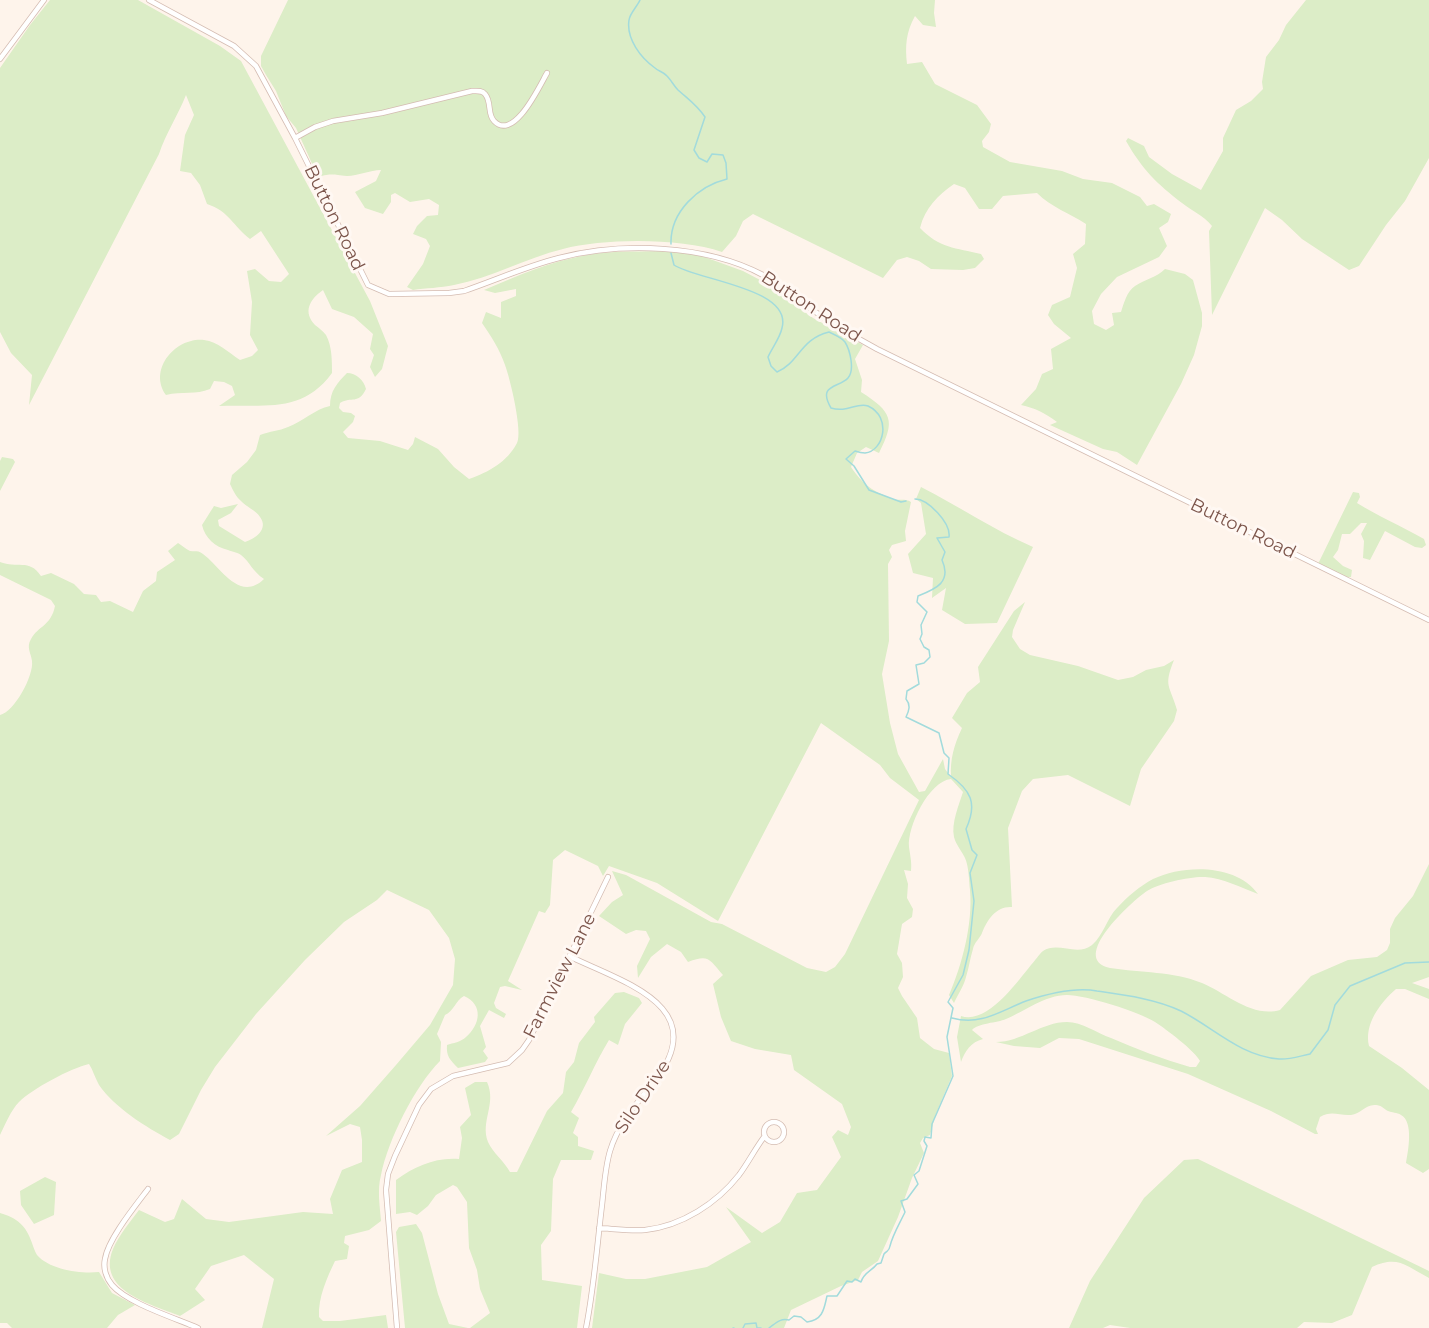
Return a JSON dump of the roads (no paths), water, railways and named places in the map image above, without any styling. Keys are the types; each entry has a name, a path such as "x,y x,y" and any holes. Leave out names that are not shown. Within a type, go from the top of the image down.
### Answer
{"street":[{"path":"0,59 44,0"},
{"name":"Button Road","path":"149,0 234,46 249,58 266,81 368,285 377,290 389,294 464,291 557,258 588,251 670,248 700,253 763,275 839,327 878,349 1429,621"},
{"path":"295,138 315,127 333,121 382,113 479,90 488,98 490,115 496,124 503,126 511,124 531,102 547,73"},
{"name":"Farmview Lane","path":"397,1328 386,1190 388,1174 395,1155 419,1105 430,1089 453,1077 508,1063 522,1050 571,957 608,877"},
{"name":"Silo Drive","path":"571,957 656,1001 662,1006 670,1021 674,1037 669,1061 627,1116 615,1138 608,1160 586,1328"},
{"path":"599,1228 646,1230 671,1224 694,1213 709,1204 730,1186 764,1137 765,1126 771,1122 778,1123 783,1128 783,1137 778,1142 769,1142 764,1137"},
{"path":"148,1189 111,1243 105,1257 106,1275 112,1285 126,1296 198,1328"}],"waterway":[{"path":"640,0 629,20 632,41 650,64 666,75 705,117 694,150 699,158 707,162 712,154 723,155 726,163 727,179 716,182 696,194 681,211 675,221 671,244"},
{"path":"671,253 674,265 740,287 773,303 781,314 782,328 768,357 771,366 777,372 790,363 806,345 819,335 829,332 843,340 850,355 850,374 848,378 828,391 827,400 831,408 837,409 868,406 876,411 883,425 881,440 872,451 865,453 855,451 846,459 854,466 869,490 901,502 906,501"},
{"path":"769,1328 778,1321 789,1320 794,1316 801,1317 807,1322 816,1319 822,1313 827,1296 837,1296 847,1281 852,1282 855,1279 861,1282 866,1274 881,1263 905,1212 901,1201 907,1199 918,1184 914,1175 919,1171 927,1146 924,1141 925,1137 931,1138 932,1124 953,1076 947,1037 953,1008 948,1002 963,975 969,950 974,901 970,873 977,855 972,850 966,829 972,804 967,792 948,774 949,758 944,753 939,733 906,717 909,708 906,699 907,691 919,684 916,665 924,663 930,657 929,650 924,647 920,639 921,625 927,612 917,602 918,596 931,591 944,579 945,568 942,560 945,552 937,538 949,537 949,531 938,513 926,503 915,499"},
{"path":"952,1018 981,1019 1026,1001 1052,994 1080,990 1097,991 1161,1003 1181,1011 1239,1047 1265,1057 1286,1059 1310,1054 1328,1030 1335,1005 1350,986 1405,963 1429,962"},
{"path":"743,1328 745,1324 756,1323 757,1328 761,1328"}]}
